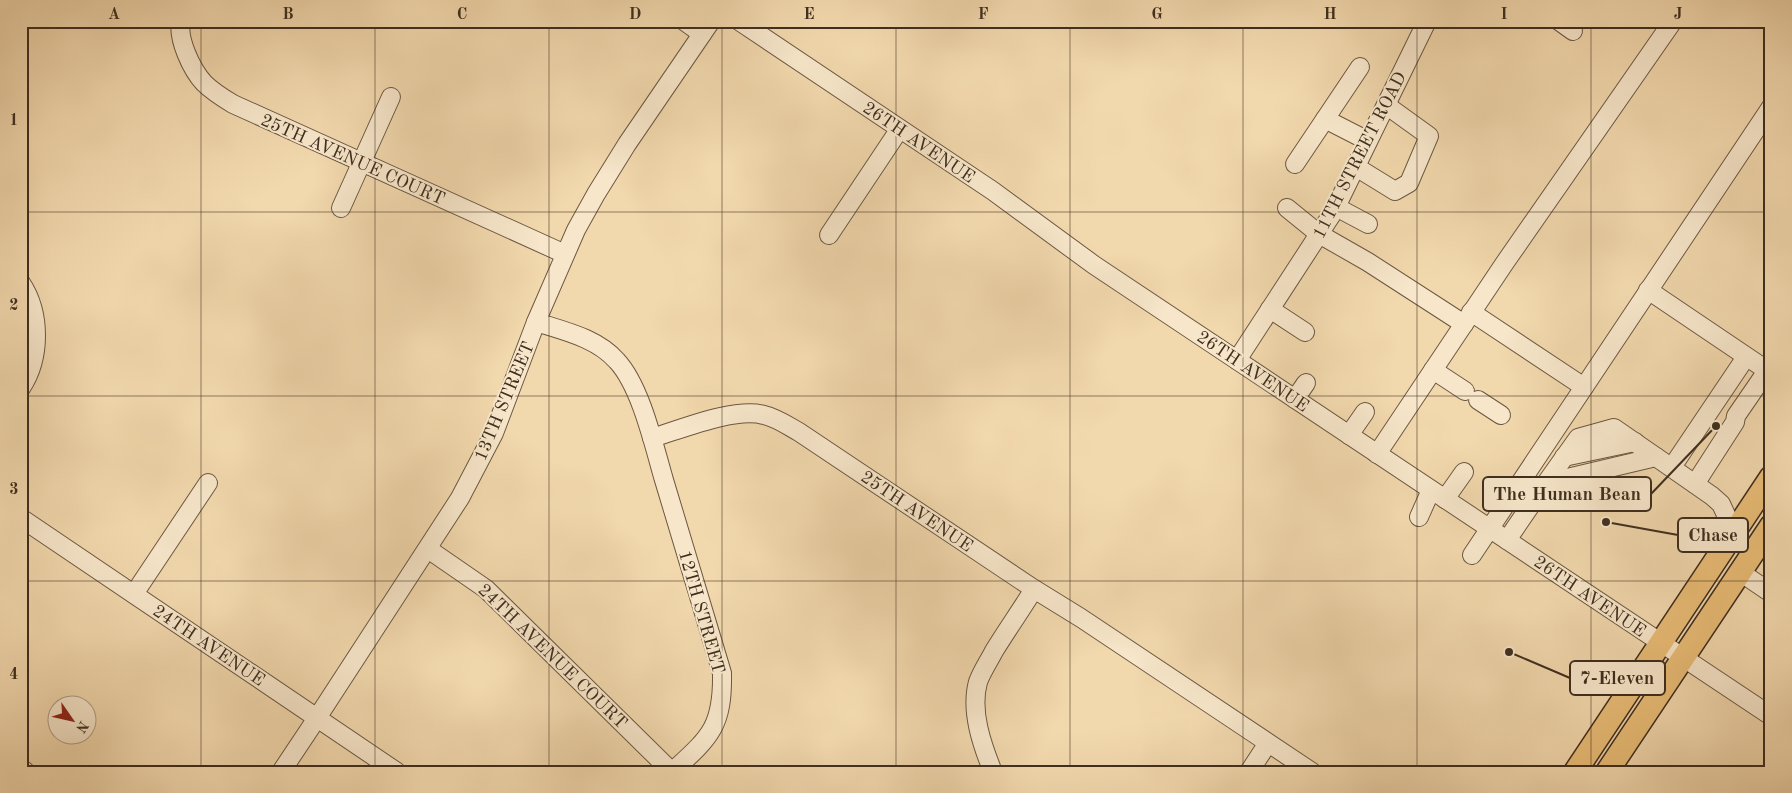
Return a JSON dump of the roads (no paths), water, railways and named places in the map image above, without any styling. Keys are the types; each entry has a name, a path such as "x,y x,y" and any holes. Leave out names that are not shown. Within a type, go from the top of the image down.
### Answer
{"main road":[{"path":"1575,772 1771,476"},
{"path":"1607,772 1682,657 1768,532"}],"street":[{"path":"684,21 706,28"},
{"name":"26TH AVENUE","path":"739,21 885,112 899,130 1074,241 1237,360 1771,716"},
{"name":"11TH STREET ROAD","path":"1237,360 1336,207 1427,21"},
{"path":"1559,21 1573,31"},
{"path":"1377,454 1468,318 1673,21"},
{"name":"25TH AVENUE COURT","path":"181,23 181,38 194,67 204,83 219,96 564,254"},
{"name":"13TH STREET","path":"281,772 460,498 494,433 564,254 596,194 706,28"},
{"path":"1295,164 1360,67"},
{"path":"1356,167 1395,191 1409,183 1429,136 1387,103 1409,88"},
{"path":"341,208 391,97"},
{"path":"1472,555 1771,107"},
{"path":"1325,120 1368,141"},
{"path":"829,235 899,130"},
{"path":"1336,207 1368,224"},
{"path":"1287,208 1319,234 1468,318 1584,387"},
{"path":"21,283 31,302 36,324 35,352 32,366 21,388"},
{"path":"1648,290 1746,357 1770,370 1736,416 1735,422 1695,484"},
{"path":"1270,309 1305,332"},
{"path":"536,322 574,334 599,346 616,360 634,386 652,438"},
{"path":"1672,467 1746,357"},
{"path":"1433,370 1501,415"},
{"path":"1295,399 1306,383"},
{"name":"25TH AVENUE","path":"652,438 746,412 772,418 800,432 1312,772"},
{"path":"1349,435 1365,412"},
{"path":"1507,540 1578,438 1614,428 1672,467 1720,504 1734,532"},
{"name":"12TH STREET","path":"652,438 722,673 722,697 718,718 710,735 672,772"},
{"path":"1546,483 1656,457"},
{"path":"1419,517 1438,495 1464,472"},
{"path":"134,594 208,483"},
{"name":"24TH AVENUE","path":"21,518 397,772"},
{"name":"24TH AVENUE COURT","path":"428,549 486,589 672,772"},
{"path":"1740,572 1771,593"},
{"path":"993,772 981,739 976,716 978,682 985,667 1034,589"},
{"path":"1248,772 1268,743"},
{"path":"21,768 26,772"}],"place":[{"name":"The Human Bean","path":"1716,426"},
{"name":"Chase","path":"1606,522"},
{"name":"7-Eleven","path":"1509,652"}]}
